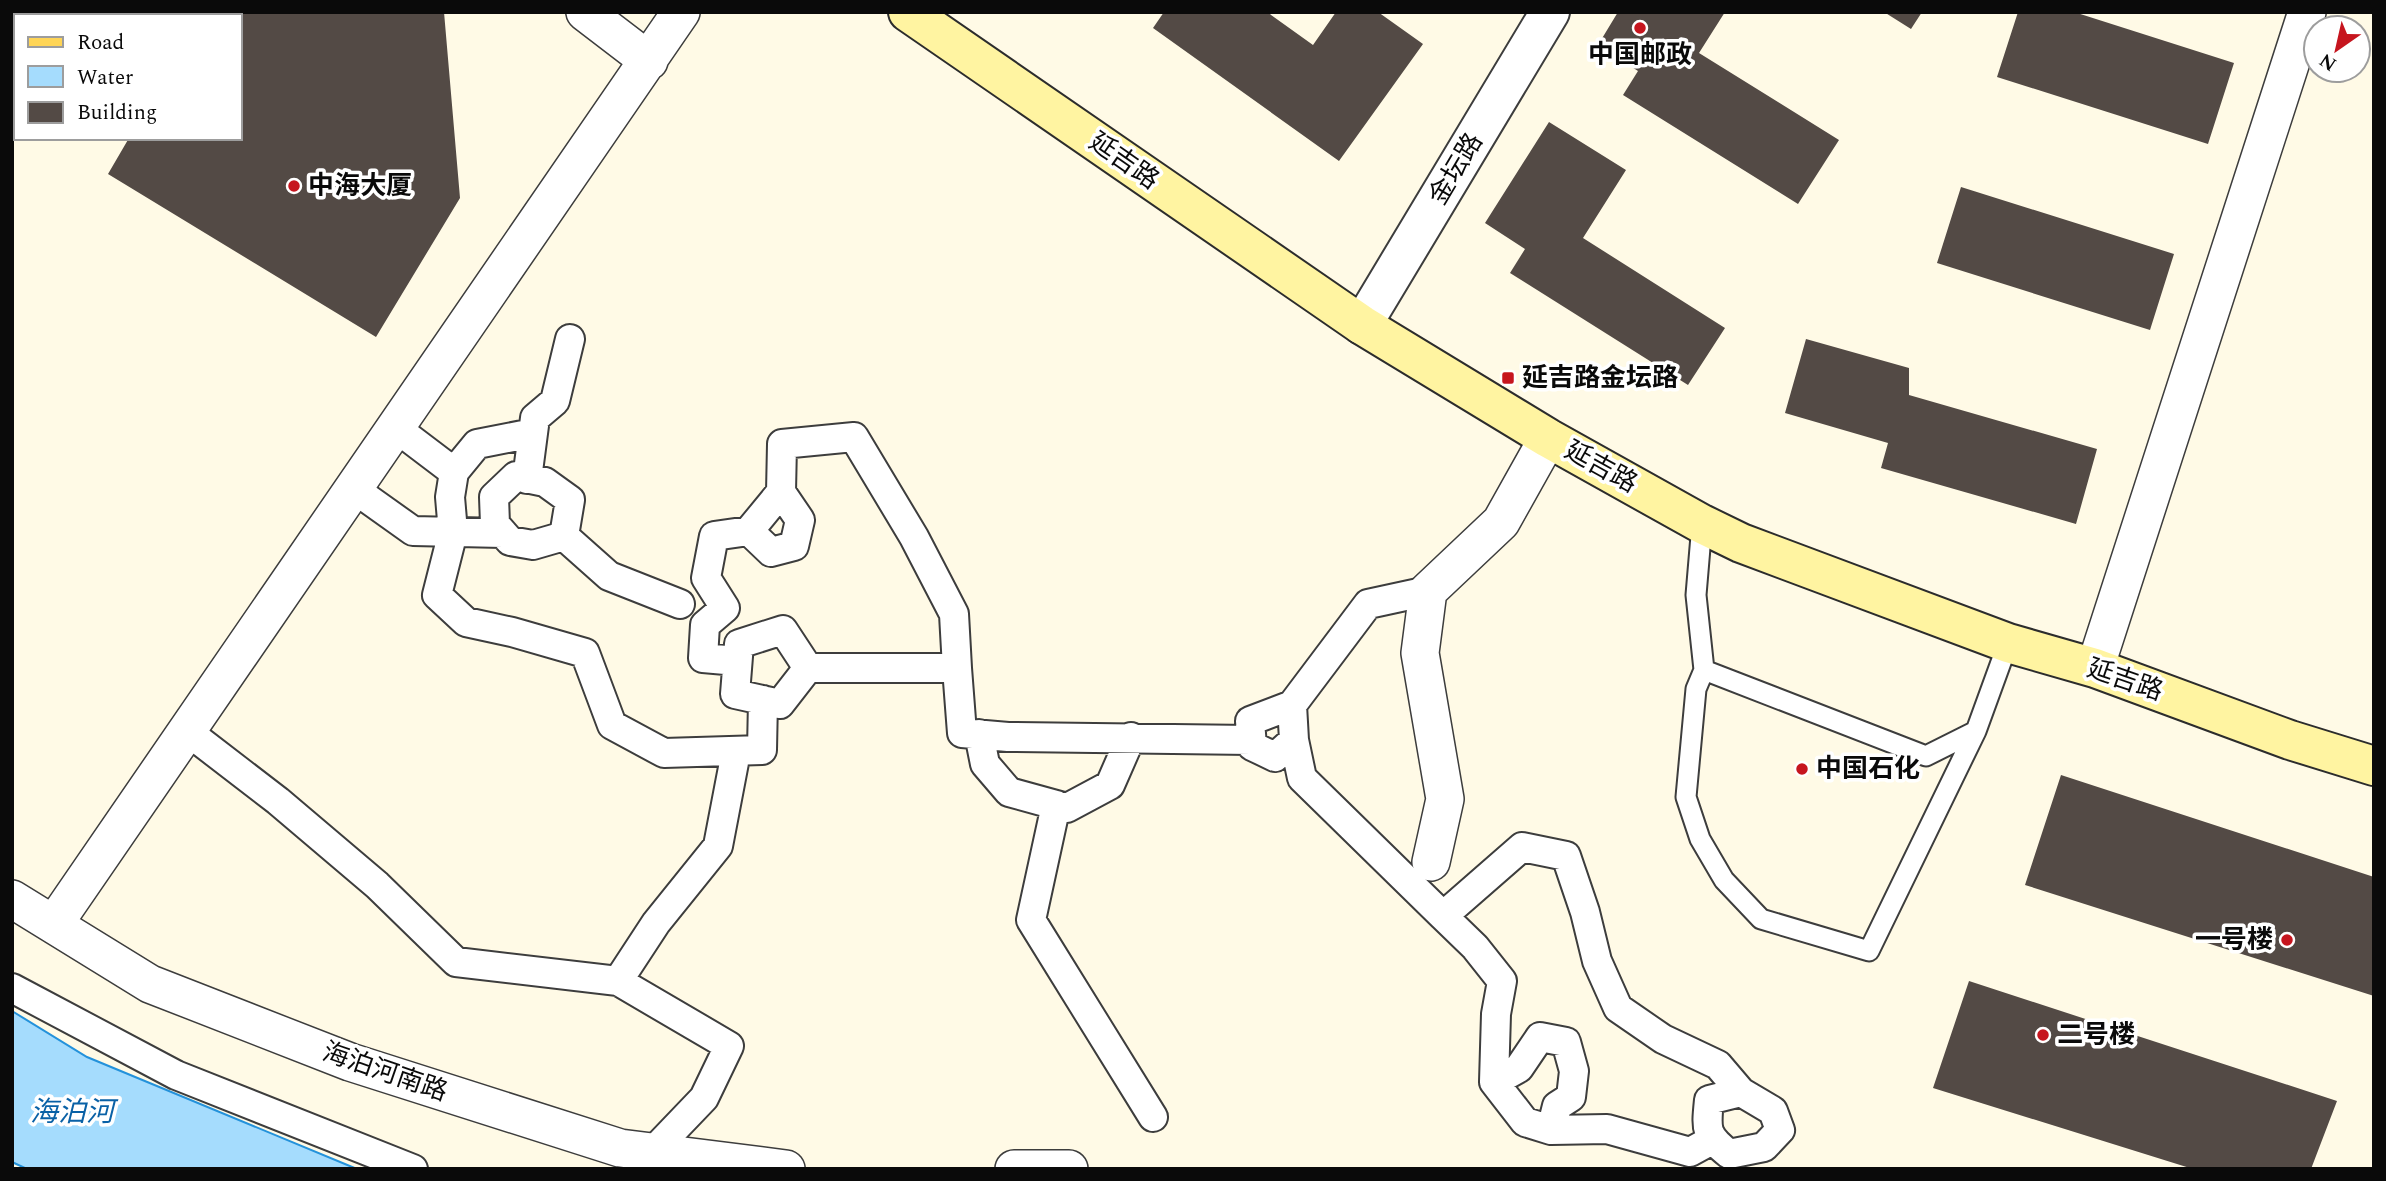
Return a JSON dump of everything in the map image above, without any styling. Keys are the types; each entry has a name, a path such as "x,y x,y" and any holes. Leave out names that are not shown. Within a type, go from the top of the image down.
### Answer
{"main road":[{"name":"延吉路","path":"908,12 1362,325 1548,438 1702,524 1741,542 2008,643 2095,668 2290,740 2374,766"}],"street":[{"path":"584,12 649,61"},
{"path":"54,924 681,12"},
{"name":"金坛路","path":"1362,325 1550,12"},
{"path":"2095,668 2306,12"},
{"path":"527,479 535,418 555,401 570,340"},
{"path":"396,428 454,472"},
{"path":"533,433 477,444 454,472 450,497 453,532 437,595 467,622 585,653 612,725 664,753 762,750 762,700"},
{"path":"749,531 771,552 794,546 800,520 781,492 782,444 854,437 914,537 954,614 962,733 1008,737 1251,740"},
{"path":"1294,740 1275,757 1251,746 1250,721 1292,705 1368,604 1428,591 1502,522 1548,438"},
{"path":"516,476 545,482 570,500 564,536 533,545 510,541 495,524 494,497 516,476"},
{"path":"354,489 413,531 503,533"},
{"path":"737,661 703,658 705,625 725,608 706,578 714,536 749,531 781,492"},
{"path":"564,536 609,576 680,604"},
{"path":"705,625 681,615 679,596 706,578"},
{"path":"1428,591 1420,653 1445,799 1431,862"},
{"path":"783,630 808,668 780,704 735,694 739,644 783,630"},
{"path":"808,668 957,668"},
{"path":"1292,705 1294,740 1302,778 1475,947 1502,981 1496,1014 1494,1082 1525,1122 1551,1130 1607,1129 1690,1152 1712,1140"},
{"path":"187,731 278,801 377,885 456,962 618,981 729,1046 704,1098 655,1152"},
{"path":"979,734 985,764 1009,792 1067,808 1110,785 1131,737"},
{"path":"618,981 656,923 718,846 736,752"},
{"path":"1056,805 1031,920 1153,1116"},
{"path":"1443,916 1522,847 1566,856 1585,912 1597,961 1618,1009 1663,1039 1718,1065 1741,1092 1773,1111 1780,1130 1764,1147 1729,1154 1712,1140 1706,1127 1709,1100 1741,1092"},
{"name":"海泊河南路","path":"12,899 150,984 350,1062 620,1148 786,1169"},
{"path":"12,988 176,1075 413,1169"},
{"path":"1494,1082 1519,1068 1540,1037 1566,1042 1574,1071 1571,1097 1557,1106 1551,1130"},
{"path":"1014,1169 1069,1169"}],"lane":[{"path":"1702,524 1696,595 1704,670 1696,689 1686,796 1700,839 1724,880 1761,919 1869,951 1976,731 2008,643"},
{"path":"1704,670 1926,756 1976,731"}],"water":[{"name":"海泊河","path":"12,1011 87,1057 357,1169 27,1169 12,1162"}],"building":[{"name":"中海大厦","path":"444,12 460,198 376,337 108,174 128,140 242,140 242,14 205,14"},
{"path":"1164,12 1267,12 1313,45 1336,12 1378,12 1423,44 1339,161 1153,28"},
{"path":"1618,12 1725,12 1699,53 1839,140 1798,204 1623,95 1638,71 1598,45"},
{"path":"1884,12 1922,12 1911,29"},
{"path":"2018,12 2074,12 2234,63 2208,144 1997,77"},
{"path":"1549,122 1626,170 1583,238 1725,328 1688,385 1510,273 1525,249 1485,223"},
{"path":"1961,187 2174,254 2150,330 1937,263"},
{"path":"1806,339 1909,368 1909,395 2097,449 2076,524 1881,468 1888,443 1785,413"},
{"name":"一号楼","path":"2061,775 2374,877 2374,996 2025,885"},
{"name":"二号楼","path":"1969,981 2337,1101 2311,1169 2193,1169 1933,1088"}],"place":[{"name":"中国邮政","path":"1640,28"},
{"name":"中海大厦","path":"294,186"},
{"name":"延吉路金坛路","path":"1508,378"},
{"name":"中国石化","path":"1802,769"},
{"name":"一号楼","path":"2287,940"},
{"name":"二号楼","path":"2043,1035"}]}
